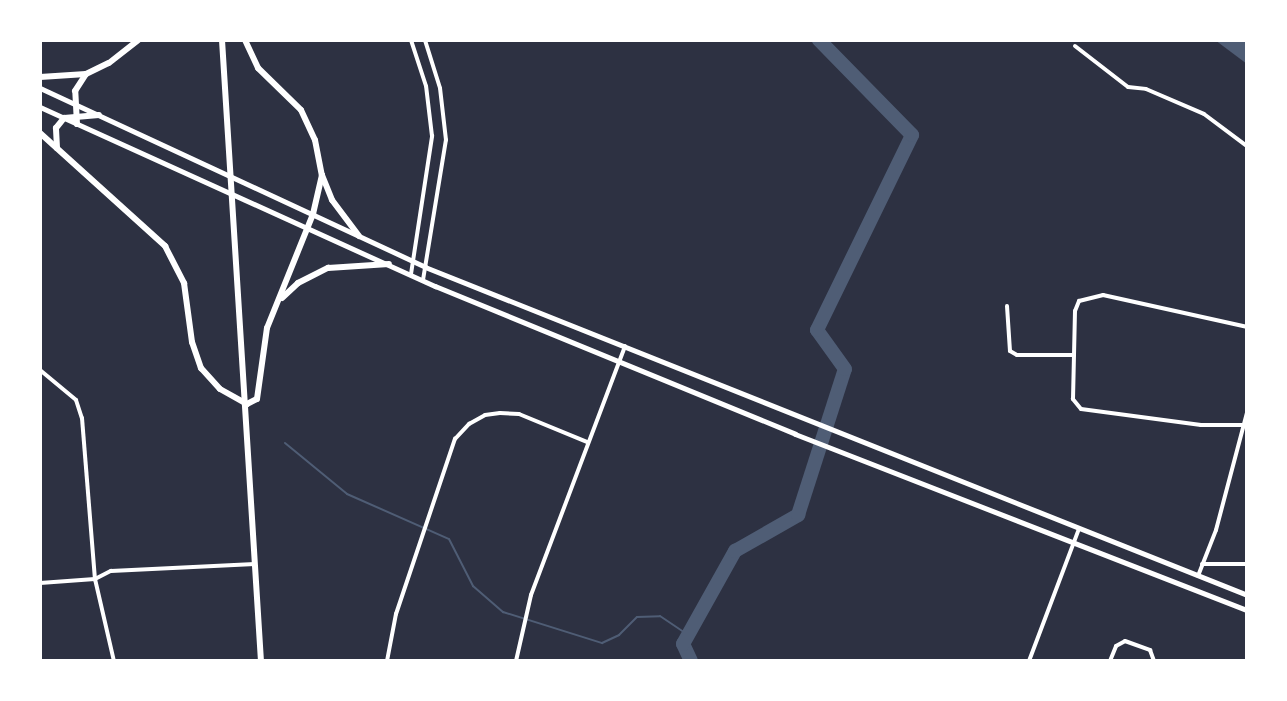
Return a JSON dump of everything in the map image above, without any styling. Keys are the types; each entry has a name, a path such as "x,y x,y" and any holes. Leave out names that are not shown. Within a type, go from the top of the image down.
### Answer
{"main road":[{"path":"40,77 86,74 109,63 138,40"},
{"path":"222,40 261,661"},
{"path":"245,40 258,68 301,110 315,140 322,175 339,212 359,236"},
{"path":"77,124 74,103 79,82 86,74"},
{"path":"40,88 425,267 1247,595"},
{"path":"40,107 423,280 795,434 1247,610"},
{"path":"57,148 56,128 64,118 75,114 99,115"},
{"path":"40,133 165,246 184,283 192,342 201,368 233,400 247,404 257,399 263,342 313,214 322,175"},
{"path":"276,304 298,283 328,268 389,264"}],"street":[{"path":"411,40 426,86 432,136 411,274"},
{"path":"423,280 446,140 440,88 425,40"},
{"path":"1075,46 1128,87 1146,89 1204,114 1247,146"},
{"path":"1244,425 1201,425 1087,412 1073,399 1075,311 1079,301 1089,296 1103,295 1247,327"},
{"path":"1007,306 1010,351 1017,355 1074,355"},
{"path":"516,661 531,595 625,346"},
{"path":"40,370 76,400 82,418 95,579 114,661"},
{"path":"387,661 396,614 455,439 469,424 485,415 500,413 519,414 587,442"},
{"path":"1198,576 1216,530 1247,413"},
{"path":"1029,661 1079,529"},
{"path":"40,583 95,579 111,571 256,564"},
{"path":"1202,564 1247,564"},
{"path":"1110,661 1116,646 1125,641 1150,650 1154,661"}],"water":[{"path":"1215,40 1247,40 1247,64"}],"waterway":[{"path":"691,661 683,644 735,551 798,515 845,369 817,330 912,135 819,40"},
{"path":"285,443 347,494 449,539 473,586 503,612 602,643 619,635 637,617 660,616 688,635"}]}
